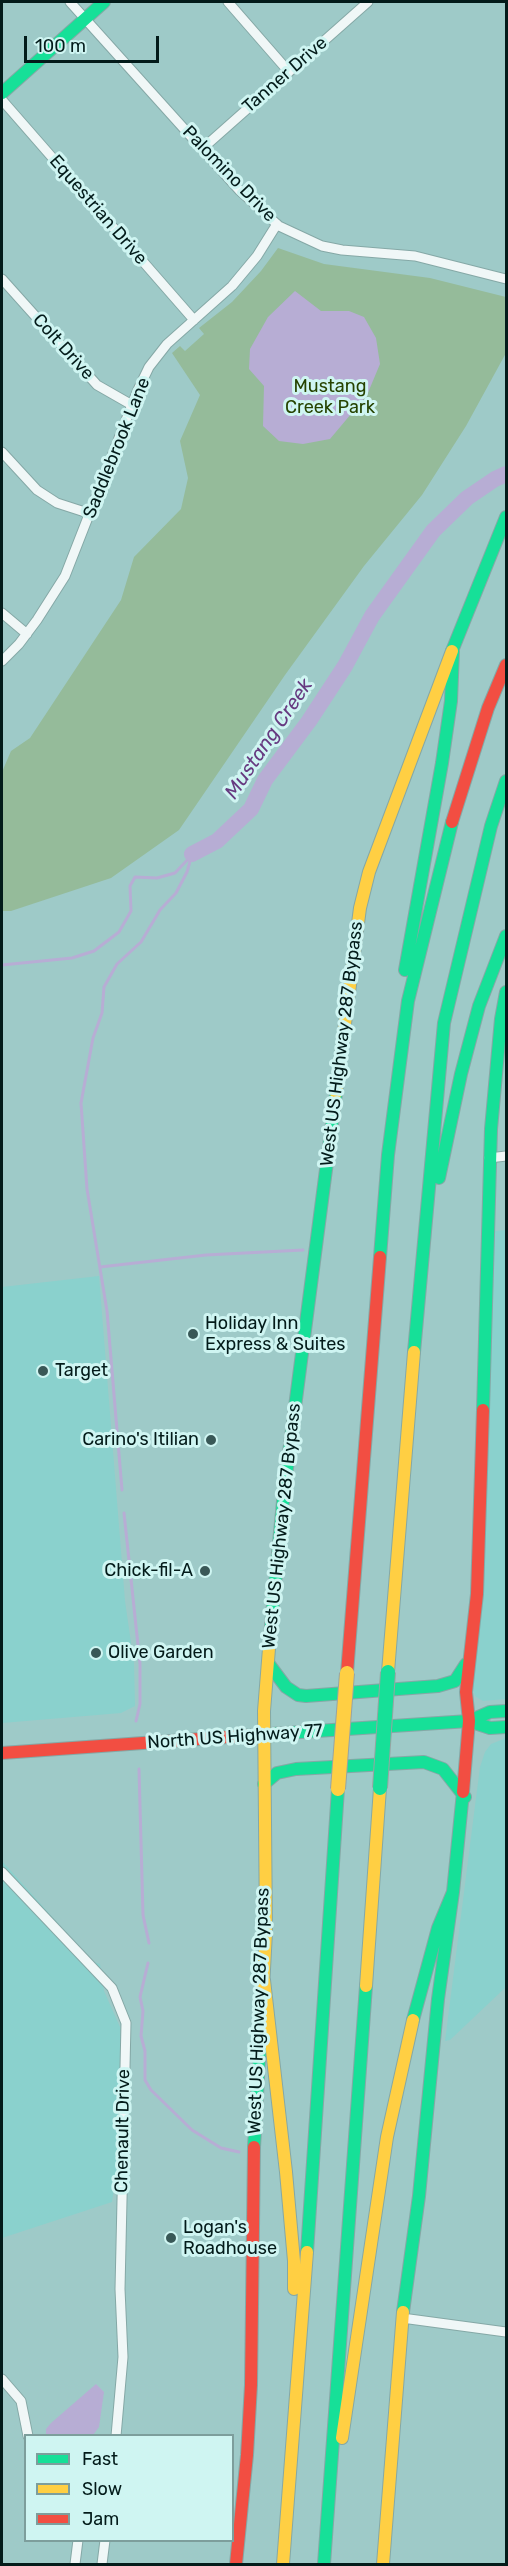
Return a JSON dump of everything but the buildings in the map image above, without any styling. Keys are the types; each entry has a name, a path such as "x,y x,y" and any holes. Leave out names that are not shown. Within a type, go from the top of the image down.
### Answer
{"main road":[{"path":"2,93 104,2"},
{"name":"West US Highway 287 Bypass","path":"236,2565 238,2499 250,2385 254,2129 266,1932 264,1712 284,1491 360,908 380,842 507,517"},
{"path":"405,1023 402,1006 403,984 442,763 451,701 453,651"},
{"path":"283,2565 347,1673 388,1155 408,1001 453,816 488,708 507,665"},
{"path":"324,2565 403,1472 444,1023 491,826 507,781"},
{"path":"425,1237 461,1074 479,1006 507,936"},
{"path":"383,2565 402,2318 419,2196 438,1999 465,1797 469,1721 466,1692 477,1594 489,1158 501,1019 507,992"},
{"path":"268,1663 286,1687 298,1695 306,1696 447,1684 460,1676 468,1659"},
{"name":"North US Highway 77","path":"2,1753 469,1721 490,1712 507,1711"},
{"name":"North US Highway 77","path":"469,1721 490,1728 507,1727"},
{"path":"264,1784 276,1773 296,1769 424,1762 443,1769 465,1797"},
{"path":"333,2458 342,2443 357,2329 387,2138 405,2051 438,1928 453,1892"},
{"path":"264,1980 294,2261 292,2371 293,2397 296,2407"}],"street":[{"name":"Palomino Drive","path":"70,2 240,191 277,224 322,246 342,250 415,256 507,279"},
{"path":"228,2 289,72"},
{"name":"Tanner Drive","path":"202,149 368,2"},
{"name":"Equestrian Drive","path":"2,100 194,320"},
{"name":"Saddlebrook Lane","path":"2,661 27,634 65,576 149,367 158,353 232,286 257,256 277,224"},
{"name":"Colt Drive","path":"2,279 97,385 132,405"},
{"path":"2,452 37,490 57,503 91,514"},
{"path":"2,613 27,634"},
{"path":"489,1158 507,1156"},
{"name":"Chenault Drive","path":"2,1872 112,1988 126,2024 120,2289 123,2357 116,2434"},
{"path":"402,2318 507,2332"},
{"path":"2,2379 21,2401 28,2434"},
{"path":"75,2565 78,2542"},
{"path":"102,2565 105,2542"}],"shaded area":[{"path":"295,291 321,311 349,311 364,317 376,338 380,364 367,395 330,439 303,444 279,441 263,426 264,386 249,369 250,349 268,317"},
{"path":"506,1230 506,1699 483,1701 475,1696 472,1685 494,1231"},
{"path":"99,1276 125,1601 134,1664 135,1706 121,1713 2,1723 2,1287"},
{"path":"506,1738 506,1987 450,2040 445,2041 480,1767 485,1752 491,1744"},
{"path":"2,1861 93,1962 100,1964 104,1991 120,2027 121,2045 117,2169 112,2202 2,2238"},
{"path":"96,2384 104,2392 99,2427 94,2434 46,2434 46,2429"}],"green space":[{"name":"Mustang Creek Park","path":"278,248 324,264 430,278 506,297 506,353 466,426 422,495 364,566 285,675 179,830 111,878 11,911 2,911 2,772 11,751 30,738 121,600 134,557 181,509 188,478 180,441 200,395 172,353 180,346 185,351 204,334 199,328 232,302 261,271"}],"waterway":[{"name":"Mustang Creek","path":"192,854 217,841 251,809 265,780 309,721 345,666 372,616 433,531 467,498 506,474"},
{"path":"122,1490 107,1311 87,1189 81,1103 93,1038 102,1013 104,987 117,964 141,942 160,910 176,893 187,872 192,854"},
{"name":"Mustang Creek","path":"2,965 72,958 94,951 119,932 131,911 130,886 135,877 157,878 175,873 191,856"},
{"path":"100,1267 206,1255 303,1250"},
{"path":"124,1513 140,1664 140,1704 136,1721"},
{"path":"139,1769 143,1915 149,1943"},
{"path":"148,1963 140,1997 143,2011 141,2036 145,2051 145,2080 151,2090 192,2130 221,2148 239,2152"}],"traffic: fast":[{"path":"2,93 104,2"},
{"path":"452,651 506,517"},
{"path":"405,970 442,763 451,701 453,651"},
{"path":"414,1352 444,1023 491,826 506,781"},
{"path":"380,1257 388,1155 408,1001 452,822"},
{"path":"439,1178 461,1074 479,1006 506,936"},
{"path":"483,1410 491,1129 501,1019 506,992"},
{"path":"270,1636 284,1491 336,1093"},
{"path":"268,1663 286,1687 298,1695 306,1696 438,1686 455,1681 466,1664"},
{"path":"380,1788 388,1672"},
{"path":"256,1735 469,1721 490,1712 506,1711"},
{"path":"469,1721 490,1728 506,1727"},
{"path":"264,1784 277,1773 296,1769 424,1762 443,1769 465,1797"},
{"path":"307,2252 338,1789"},
{"path":"403,2312 419,2196 438,1999 453,1892 463,1792"},
{"path":"413,2020 438,1928 453,1892"},
{"path":"324,2564 366,1986"},
{"path":"254,2147 262,2009"}],"traffic: slow":[{"path":"336,1093 360,908 369,872 452,651"},
{"path":"388,1672 414,1352"},
{"path":"263,1988 266,1932 264,1711 270,1636"},
{"path":"338,1789 347,1673"},
{"path":"366,1986 380,1788"},
{"path":"264,1980 286,2172 294,2261 294,2289"},
{"path":"342,2438 387,2137 413,2020"},
{"path":"283,2564 307,2252"},
{"path":"383,2564 403,2312"}],"traffic: jam":[{"path":"452,822 488,708 506,665"},
{"path":"347,1673 380,1257"},
{"path":"463,1792 469,1721 466,1692 477,1594 483,1410"},
{"path":"2,1753 256,1735"},
{"path":"236,2564 247,2455 251,2385 254,2147"}],"place":[{"name":"Holiday Inn Express & Suites","path":"193,1334"},
{"name":"Target","path":"43,1371"},
{"name":"Carino's Itilian","path":"211,1440"},
{"name":"Chick-fil-A","path":"205,1571"},
{"name":"Olive Garden","path":"96,1653"},
{"name":"Logan's Roadhouse","path":"171,2238"}]}
